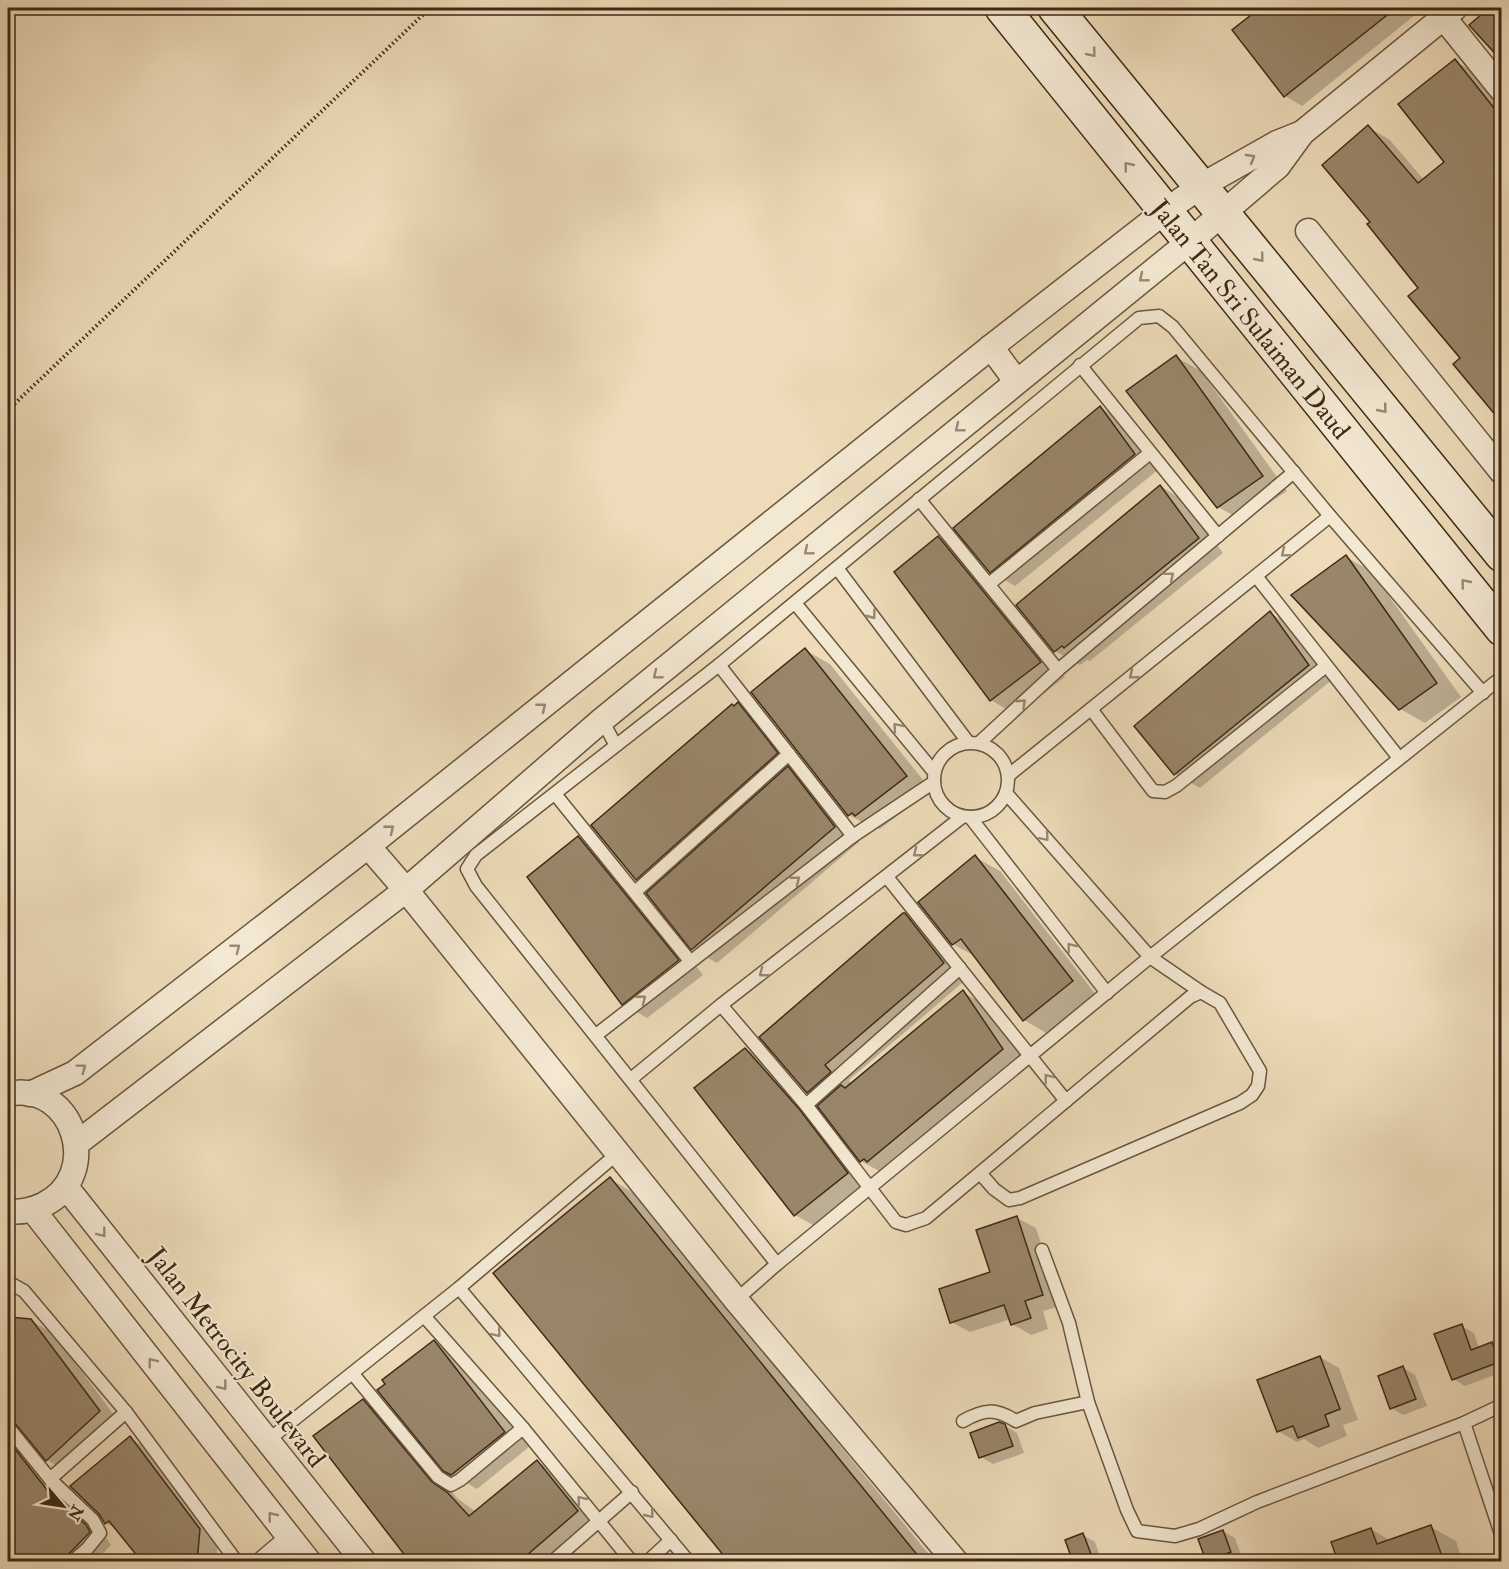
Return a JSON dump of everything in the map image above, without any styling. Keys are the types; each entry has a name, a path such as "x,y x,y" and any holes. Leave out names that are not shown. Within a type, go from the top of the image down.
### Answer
{"main road":[{"name":"Jalan Tan Sri Sulaiman Daud","path":"1002,8 1164,212 1502,628"},
{"name":"Jalan Tan Sri Sulaiman Daud","path":"1055,8 1502,555"}],"street":[{"path":"76,1144 406,890 602,720 993,419 1016,381 1189,242 1278,166 1302,133 1450,13 1502,90"},
{"path":"19,1094 75,1073 368,846 991,347 1164,212 1201,186 1277,143 1302,133"},
{"path":"1308,231 1502,472"},
{"path":"991,347 1016,381"},
{"path":"368,846 406,890 736,1300 956,1562"},
{"path":"8,1210 14,1212 33,1210 52,1201 66,1187 77,1159 72,1126 61,1111 47,1100 19,1094"},
{"name":"Jalan Metrocity Boulevard","path":"66,1187 364,1562"},
{"path":"33,1210 309,1562"},
{"path":"265,1562 291,1540"}],"lane":[{"path":"777,1264 476,885 467,870 476,855 615,744 719,665 919,500 993,419 1080,365 1139,318 1159,316 1173,327 1330,516 1483,693"},
{"path":"1080,365 1218,536"},
{"path":"989,584 1150,453"},
{"path":"974,743 1294,472"},
{"path":"919,500 1058,670"},
{"path":"1008,775 1330,516"},
{"path":"837,568 974,743"},
{"path":"1256,576 1399,758"},
{"path":"795,603 934,777"},
{"path":"719,665 854,836"},
{"path":"1091,709 1153,791 1165,792 1176,786 1326,666"},
{"path":"736,1300 1150,957 1502,677"},
{"path":"602,720 615,744"},
{"path":"974,743 990,747 999,754 1008,775 1006,793 1000,803 992,811 981,816 966,817 952,812 942,804 936,794 934,777 939,761 946,752 956,745 974,743"},
{"path":"635,892 789,754"},
{"path":"596,1035 934,777"},
{"path":"980,1173 1010,1200 1020,1198 1240,1103 1252,1095 1258,1086 1260,1071 1220,1003 1150,957 1006,793"},
{"path":"555,794 690,961"},
{"path":"631,1079 721,1005 966,817"},
{"path":"966,817 1107,993"},
{"path":"886,877 1066,1101"},
{"path":"806,1105 960,968"},
{"path":"721,1005 806,1105 896,1222 906,1226 926,1218 1190,996 1201,992"},
{"path":"267,1442 459,1288 617,1154"},
{"path":"1042,1250 1069,1323 1088,1402 1127,1510 1137,1531 1175,1536 1199,1529 1257,1502 1464,1424 1502,1405"},
{"path":"8,1282 24,1291 126,1412 237,1562"},
{"path":"459,1288 689,1562"},
{"path":"424,1316 523,1428 632,1562"},
{"path":"354,1374 438,1477 451,1485 523,1428"},
{"path":"963,1421 979,1412 988,1411 1004,1413 1016,1421 1035,1413 1088,1402"},
{"path":"50,1479 126,1412"},
{"path":"1464,1424 1502,1537"},
{"path":"8,1427 50,1479 93,1520 100,1533 72,1562"},
{"path":"552,1562 632,1492"},
{"path":"647,1562 671,1540"}],"path":[{"path":"8,20 21,8"},
{"path":"8,410 430,8"}],"building":[{"path":"1260,8 1396,8 1284,97 1232,30"},
{"path":"1489,8 1502,8 1502,61 1469,25"},
{"path":"1455,59 1502,118 1502,423 1453,364 1460,358 1408,296 1418,288 1367,224 1370,222 1322,165 1368,125 1418,183 1444,162 1398,104"},
{"path":"1176,355 1263,476 1217,508 1126,391"},
{"path":"1100,406 1135,454 990,573 953,528"},
{"path":"1160,485 1199,538 1064,648 1062,646 1054,652 1016,605"},
{"path":"938,536 1041,662 990,701 894,572"},
{"path":"1346,555 1437,683 1399,710 1291,595"},
{"path":"1270,611 1309,665 1174,775 1134,726"},
{"path":"805,648 907,776 855,816 852,813 848,816 751,692"},
{"path":"738,702 778,753 636,880 591,825 732,704 734,706"},
{"path":"788,766 835,827 691,950 646,893"},
{"path":"578,836 679,960 622,1005 527,877"},
{"path":"975,855 1073,981 1023,1021 961,939 952,945 918,902"},
{"path":"903,913 944,963 825,1065 831,1072 807,1093 759,1037"},
{"path":"963,990 1003,1049 867,1162 864,1159 860,1162 817,1106 841,1085 845,1088"},
{"path":"745,1048 800,1110 848,1173 794,1216 694,1088"},
{"path":"610,1177 923,1562 729,1562 493,1273"},
{"path":"1017,1216 1043,1295 1025,1301 1031,1318 1011,1325 1004,1305 950,1323 939,1289 990,1272 976,1230"},
{"path":"8,1317 31,1319 100,1411 46,1461 14,1422 8,1419"},
{"path":"1462,1324 1471,1350 1492,1342 1499,1362 1452,1380 1434,1334"},
{"path":"434,1340 505,1432 451,1475 443,1471 377,1390 385,1384 382,1380"},
{"path":"1320,1356 1340,1409 1325,1415 1329,1426 1298,1438 1293,1426 1277,1432 1257,1380"},
{"path":"1403,1366 1416,1399 1390,1409 1378,1376"},
{"path":"363,1399 432,1482 448,1493 469,1516 537,1460 578,1511 519,1562 410,1562 313,1436"},
{"path":"999,1422 1005,1424 1013,1446 979,1458 970,1433"},
{"path":"130,1436 200,1529 197,1562 142,1562 109,1521 105,1524 99,1514 70,1486"},
{"path":"8,1440 54,1499 57,1497 86,1525 90,1532 61,1562 8,1562"},
{"path":"1431,1525 1444,1562 1336,1562 1331,1542 1371,1528 1377,1544"},
{"path":"1223,1530 1231,1552 1206,1561 1198,1539"},
{"path":"1083,1533 1094,1562 1073,1562 1065,1540"}]}
